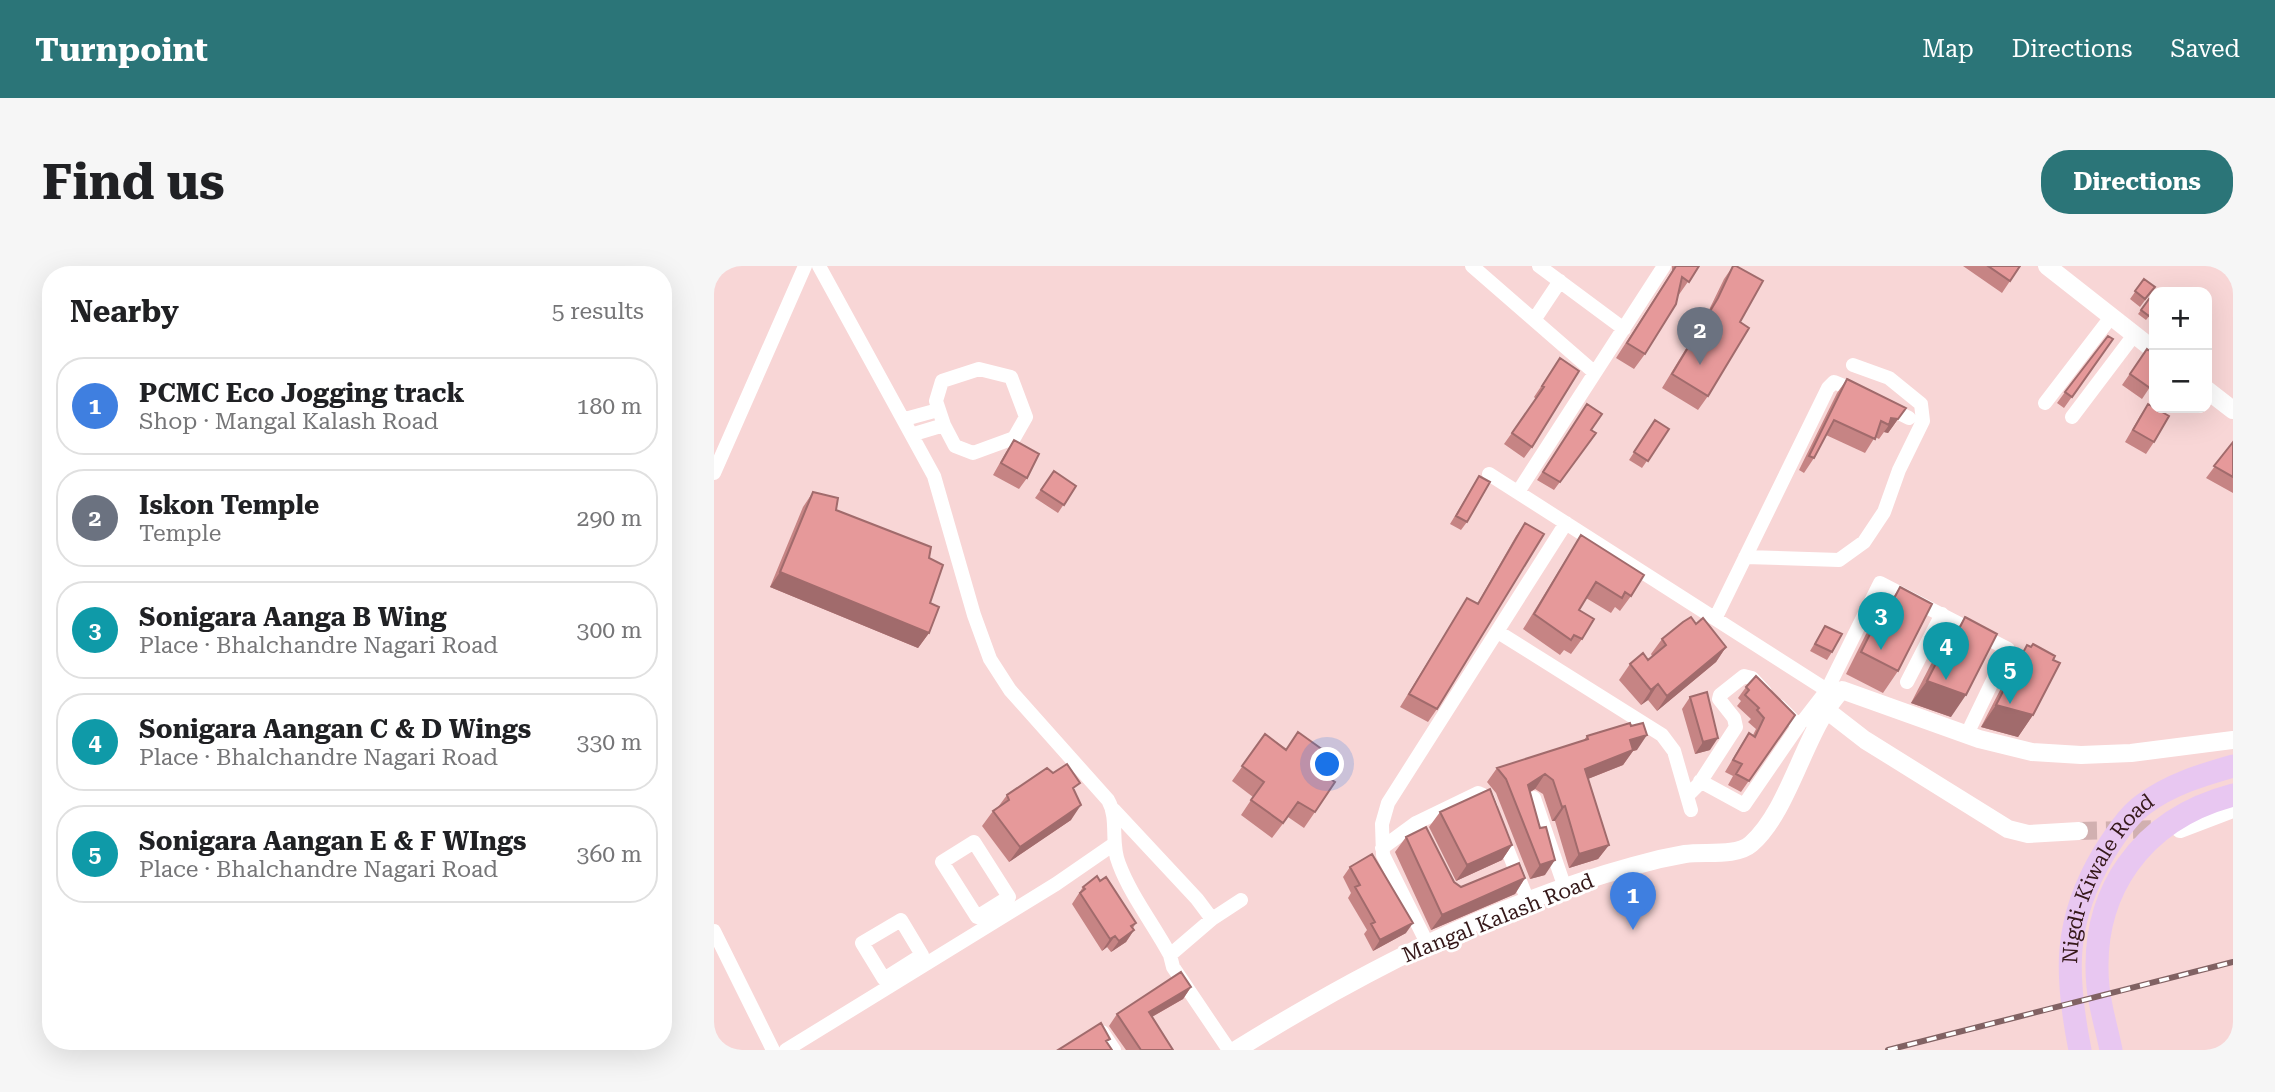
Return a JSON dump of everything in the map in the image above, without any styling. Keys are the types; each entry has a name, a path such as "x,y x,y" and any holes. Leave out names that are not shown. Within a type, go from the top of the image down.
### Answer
{"main road":[{"name":"Nigdi-Kiwale Road","path":"2080,1050 2070,967 2072,927 2087,880 2112,840 2143,804 2188,779 2233,766"},
{"name":"Nigdi-Kiwale Road","path":"2111,1050 2098,988 2097,957 2104,920 2118,880 2137,853 2163,826 2185,812 2233,795"}],"street":[{"path":"714,473 805,266"},
{"path":"819,266 914,434 939,490 974,615 990,659 1010,690 1212,919"},
{"path":"1472,266 1595,373"},
{"path":"1539,266 1623,329"},
{"path":"1518,492 1664,266"},
{"path":"2053,268 2149,346"},
{"path":"1534,320 1560,281"},
{"path":"2045,403 2111,317"},
{"path":"2098,334 2122,351"},
{"path":"2072,417 2134,335"},
{"path":"1745,556 1839,560 1864,542 1884,512 1899,470 1923,421 1921,404 1889,378 1853,365"},
{"path":"979,369 1011,377 1026,417 1014,438 973,453 955,446 944,425 936,401 942,381 979,369"},
{"path":"1716,617 1828,388 1834,383 1842,384 1909,418"},
{"path":"2212,394 2233,410"},
{"path":"905,419 938,410"},
{"path":"914,434 944,425"},
{"path":"1489,474 1716,617 1829,698 1865,740 2008,829 2028,834 2079,831"},
{"path":"1427,943 1382,848 1382,824 1388,803 1566,523"},
{"path":"1829,698 1880,583 2008,649 1967,734"},
{"path":"1907,682 1942,614"},
{"path":"1498,632 1662,735 1674,751 1689,803 1700,781 1736,727 1734,718 1719,699 1720,695 1744,676 1752,678 1799,725"},
{"path":"1700,781 1744,805 1799,725 1842,690 1852,691 1967,734 2032,752 2081,755 2176,750 2233,740"},
{"name":"Mangal Kalash Road","path":"1236,1050 1321,998 1427,943 1528,901 1614,871 1682,854 1745,848 1758,836 1779,804 1822,720 1829,698"},
{"path":"1382,848 1416,823 1478,793 1484,795 1488,797 1508,869 1528,901"},
{"path":"1534,798 1565,888"},
{"path":"2180,829 2233,809"},
{"path":"1114,810 1114,844 1126,880 1170,955 1173,967 1229,1050"},
{"path":"1416,823 1427,846"},
{"path":"974,842 1009,897 1010,905 977,917 942,862 974,842"},
{"path":"786,1050 1010,905 1114,844"},
{"path":"1170,955 1212,919 1241,900"},
{"path":"890,981 884,979 862,943 901,920 922,955 922,961"},
{"path":"714,931 773,1050"},
{"path":"1102,1032 1114,1050"}],"building":[{"path":"1676,266 1699,266 1689,282 1682,277 1676,304 1645,354 1627,343"},
{"path":"1733,266 1763,281 1740,322 1749,328 1708,396 1672,374 1718,298"},
{"path":"1988,266 2020,266 2010,281"},
{"path":"2144,279 2155,287 2149,287 2149,294 2145,299 2135,291"},
{"path":"2149,299 2149,316 2141,310"},
{"path":"2108,336 2113,339 2072,397 2065,392"},
{"path":"2147,349 2149,350 2149,387 2130,374"},
{"path":"1560,358 1579,371 1532,447 1512,433 1544,387 1542,386"},
{"path":"1847,379 1906,408 1898,419 1891,418 1889,425 1881,421 1875,439 1834,420 1814,458 1809,456"},
{"path":"1587,404 1602,414 1591,430 1596,433 1560,482 1543,472"},
{"path":"2148,404 2149,413 2164,413 2169,416 2154,442 2133,430"},
{"path":"1655,420 1669,429 1648,461 1634,452"},
{"path":"1014,440 1039,454 1027,478 1001,463"},
{"path":"2233,442 2233,477 2214,466"},
{"path":"1054,471 1076,486 1064,505 1041,490"},
{"path":"1479,476 1490,482 1467,522 1456,516"},
{"path":"813,492 838,498 836,510 931,547 929,558 943,565 930,603 939,607 929,633 780,572"},
{"path":"1525,523 1544,534 1437,709 1409,694 1467,598 1478,604"},
{"path":"1581,535 1644,575 1631,596 1625,592 1622,598 1596,582 1579,610 1594,619 1582,639 1574,635 1571,640 1534,614"},
{"path":"1900,587 1932,604 1898,671 1861,652 1881,612 1886,614"},
{"path":"1691,617 1696,624 1703,618 1726,647 1667,696 1658,684 1651,690 1630,664 1643,653 1648,660 1666,645 1662,639"},
{"path":"1965,617 1997,634 1966,695 1927,681 1947,642 1951,645"},
{"path":"1825,626 1842,634 1832,652 1815,644"},
{"path":"2033,644 2055,656 2053,660 2060,663 2033,715 1996,705 2027,645 2031,647"},
{"path":"1756,676 1795,715 1749,781 1736,774 1742,764 1733,760 1749,733 1755,737 1764,718 1757,710 1759,708 1745,695 1749,690 1746,687"},
{"path":"1707,692 1718,738 1703,742 1690,697"},
{"path":"1630,723 1631,726 1643,723 1647,735 1630,740 1633,750 1585,769 1609,845 1579,854 1565,806 1562,807 1553,780 1545,774 1528,785 1540,828 1546,827 1555,860 1540,865 1506,779 1497,768"},
{"path":"1298,732 1330,755 1319,771 1335,782 1315,812 1298,802 1283,823 1251,800 1264,782 1242,766 1265,734 1286,750"},
{"path":"1067,764 1080,783 1073,788 1081,805 1020,847 993,811 1009,800 1007,795 1047,768 1053,773"},
{"path":"1490,789 1512,845 1467,865 1440,812"},
{"path":"1426,827 1454,882 1461,887 1519,863 1525,878 1442,915 1406,837"},
{"path":"1372,854 1413,923 1380,940 1371,924 1375,922 1355,887 1360,885 1350,867"},
{"path":"1097,876 1100,881 1106,877 1136,923 1131,926 1134,930 1119,941 1115,936 1110,939 1080,893 1085,889 1083,887"},
{"path":"1181,972 1191,987 1149,1012 1173,1050 1141,1050 1117,1014"},
{"path":"1101,1023 1110,1039 1106,1041 1112,1050 1058,1050"}],"tunnel":[{"path":"2079,831 2166,829"}],"railway":[{"path":"1888,1050 2233,962"}],"place":[{"name":"Iskon Temple","path":"1700,365"},
{"name":"Sonigara Aanga B Wing","path":"1881,650"},
{"name":"Sonigara Aangan C & D Wings","path":"1946,680"},
{"name":"Sonigara Aangan E & F WIngs","path":"2010,704"},
{"name":"PCMC Eco Jogging track","path":"1633,930"}]}
